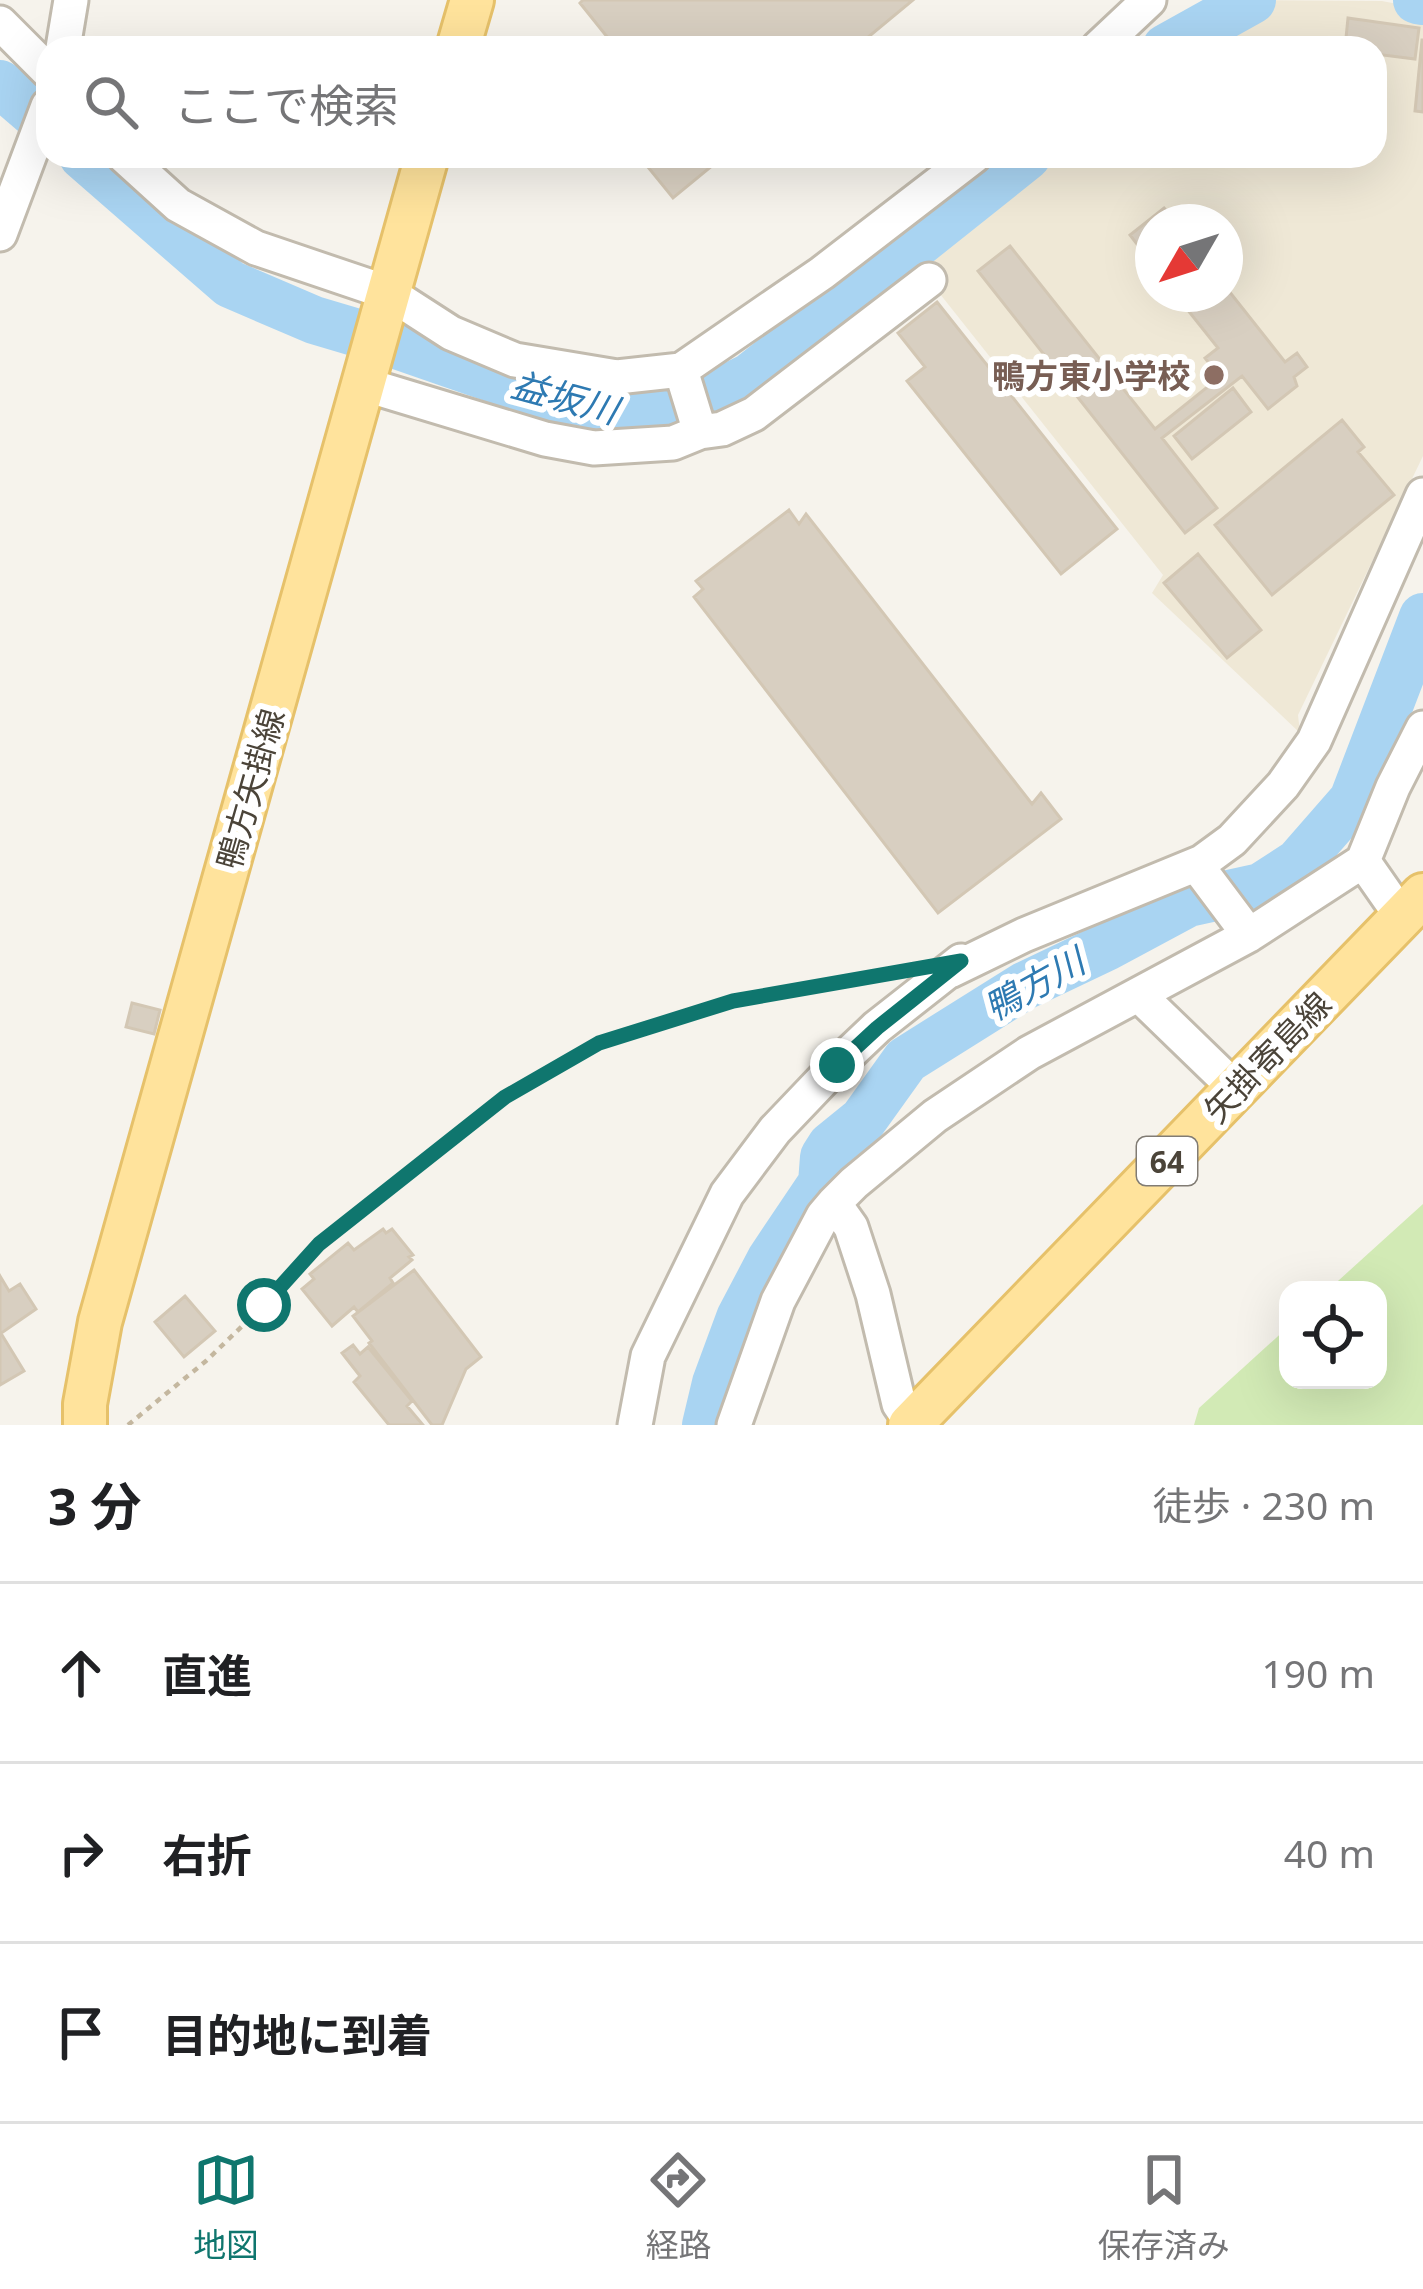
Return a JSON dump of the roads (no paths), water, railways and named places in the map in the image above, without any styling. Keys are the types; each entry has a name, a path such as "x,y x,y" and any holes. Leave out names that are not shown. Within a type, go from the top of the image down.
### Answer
{"main road":[{"path":"462,36 472,0"},
{"name":"鴨方矢掛線","path":"85,1425 100,1322 425,168"},
{"name":"矢掛寄島線","path":"911,1424 1412,906"}],"street":[{"path":"65,36 71,0"},
{"path":"1111,36 1149,0"},
{"path":"0,23 36,58"},
{"path":"0,235 36,138"},
{"path":"137,168 178,205 256,248 388,299 451,333 515,360 617,377 681,370 822,273 958,168"},
{"path":"367,372 545,439 594,448 673,443 754,414 929,280"},
{"path":"681,370 700,431"},
{"path":"634,1425 648,1356 727,1194 776,1130 877,1028 961,961 950,971 1024,935 1203,869 1283,785 1313,741 1423,495"},
{"path":"734,1425 778,1301 834,1203 957,1100 1029,1053 1249,935 1363,861 1423,728"},
{"path":"1363,861 1412,906"},
{"path":"1203,869 1249,935"},
{"path":"1140,996 1236,1089"},
{"path":"834,1203 851,1227 873,1294 899,1404 911,1424"}],"waterway":[{"name":"益坂川","path":"1188,36 1252,0"},
{"name":"益坂川","path":"1417,0 1423,1"},
{"name":"益坂川","path":"0,84 36,115"},
{"name":"益坂川","path":"97,168 230,284 314,320 572,406 630,416 708,398 750,377 1012,168"},
{"name":"鴨方川","path":"706,1425 740,1318 771,1259 822,1183 824,1157 863,1120 906,1060 1024,986 1188,903 1261,887 1298,863 1353,800 1423,617"}],"place":[{"name":"鴨方東小学校","path":"1214,375"}]}
